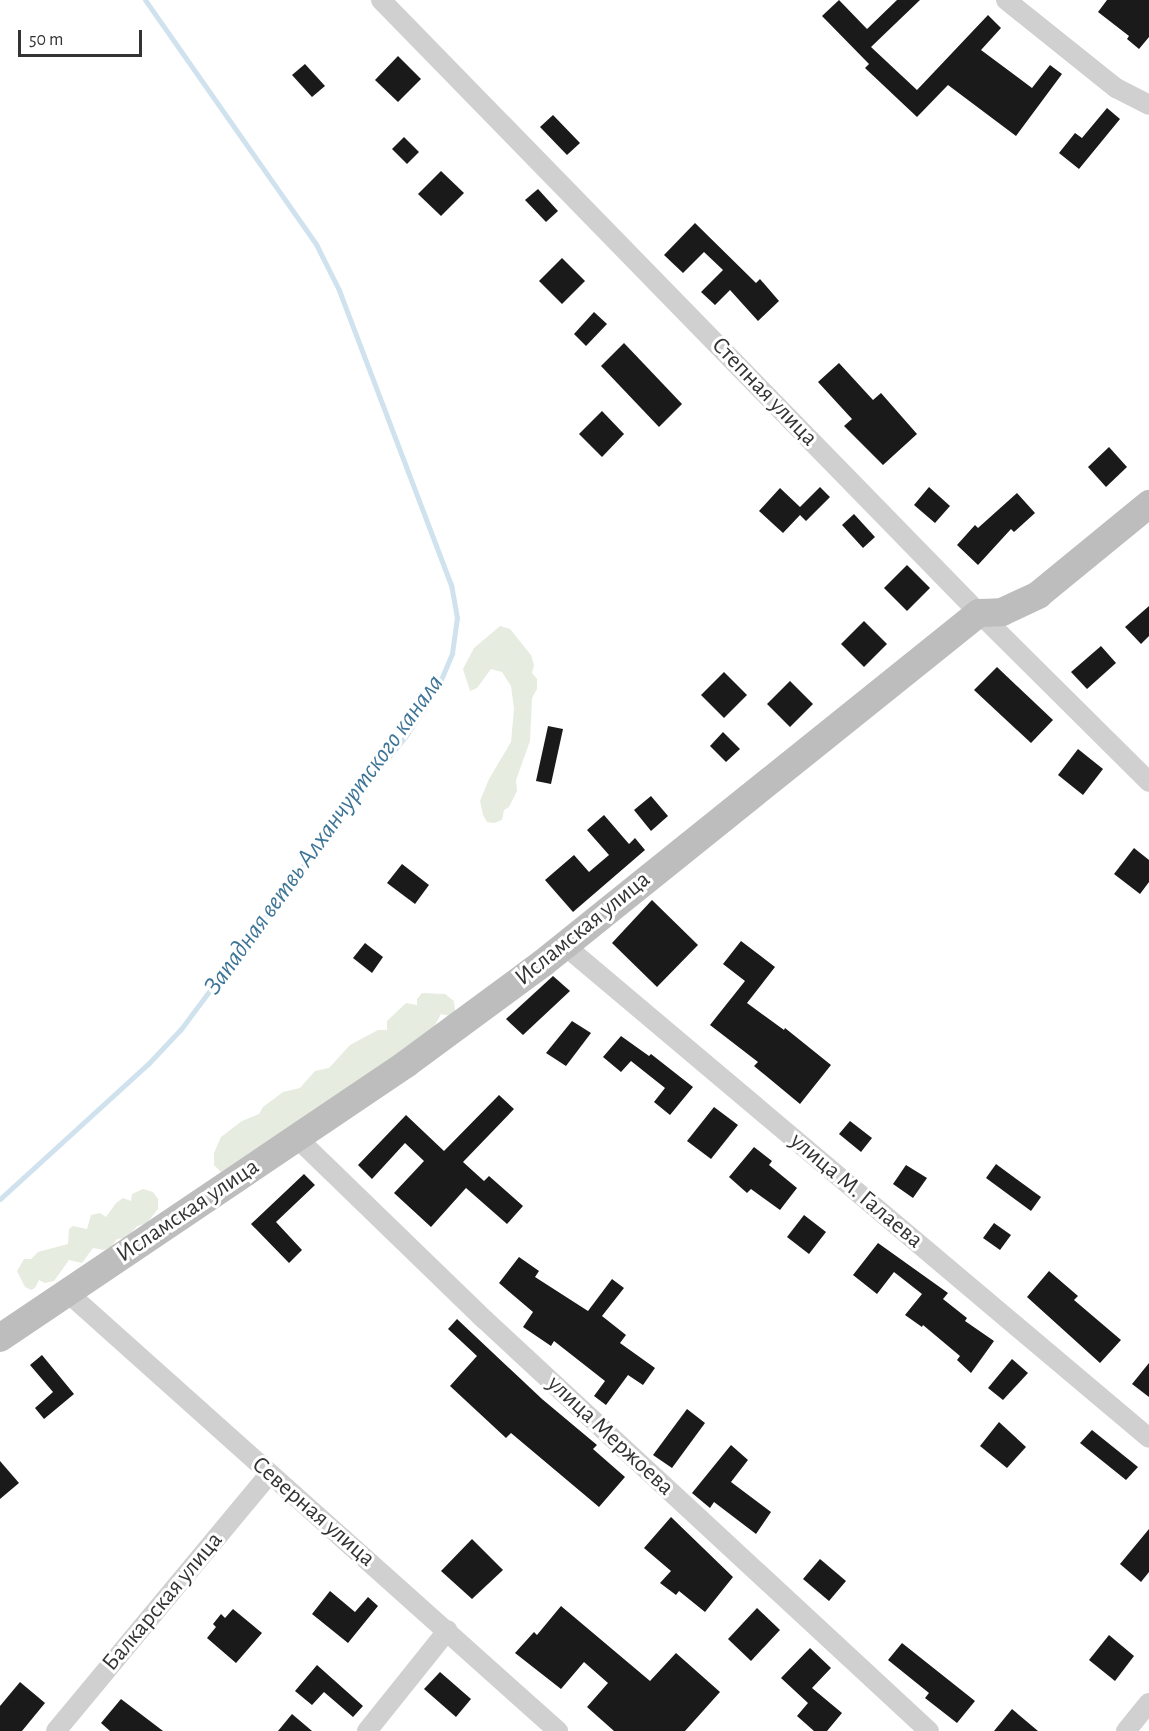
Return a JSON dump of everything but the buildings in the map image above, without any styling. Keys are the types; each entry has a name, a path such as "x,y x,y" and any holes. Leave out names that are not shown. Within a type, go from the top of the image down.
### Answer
{"street":[{"name":"Степная улица","path":"381,0 980,613 1149,782"},
{"path":"1006,0 1116,88 1149,105"},
{"name":"Исламская улица","path":"0,1338 406,1064 543,963 563,944 980,613 1002,612 1038,595 1149,504"},
{"name":"улица М. Галаева","path":"563,944 1149,1438"},
{"name":"улица Мержоева","path":"296,1137 485,1320 929,1731"},
{"name":"Северная улица","path":"67,1292 269,1474 448,1630 558,1731"},
{"name":"Балкарская улица","path":"56,1731 269,1474"},
{"path":"366,1731 448,1630"},
{"path":"1126,1731 1149,1703"}],"shaded area":[{"path":"500,626 510,629 531,655 534,665 532,673 537,679 537,689 532,698 530,741 516,780 517,791 509,807 504,810 502,820 494,823 487,822 480,801 489,779 511,742 514,709 511,686 502,672 491,669 477,688 470,691 463,669 474,648"},
{"path":"422,993 445,994 454,1001 455,1011 450,1016 441,1014 434,1027 417,1042 221,1172 214,1165 214,1153 221,1137 242,1121 259,1114 263,1107 283,1092 300,1088 315,1071 329,1068 350,1045 378,1030 387,1030 387,1021 406,1003 417,1005 417,999"},
{"path":"143,1189 153,1192 158,1199 158,1209 146,1224 137,1226 127,1238 117,1239 111,1247 104,1250 93,1248 82,1263 69,1260 54,1281 45,1283 39,1280 35,1288 31,1290 25,1287 17,1271 24,1259 31,1259 38,1252 68,1244 69,1229 73,1226 87,1229 91,1215 100,1213 106,1217 116,1203 123,1198 131,1201 132,1194"}],"waterway":[{"name":"Западная ветвь Алханчуртского канала","path":"0,1199 148,1064 181,1029 334,824 405,737 437,689 452,653 457,618 451,585 339,290 316,244 145,0"}]}
